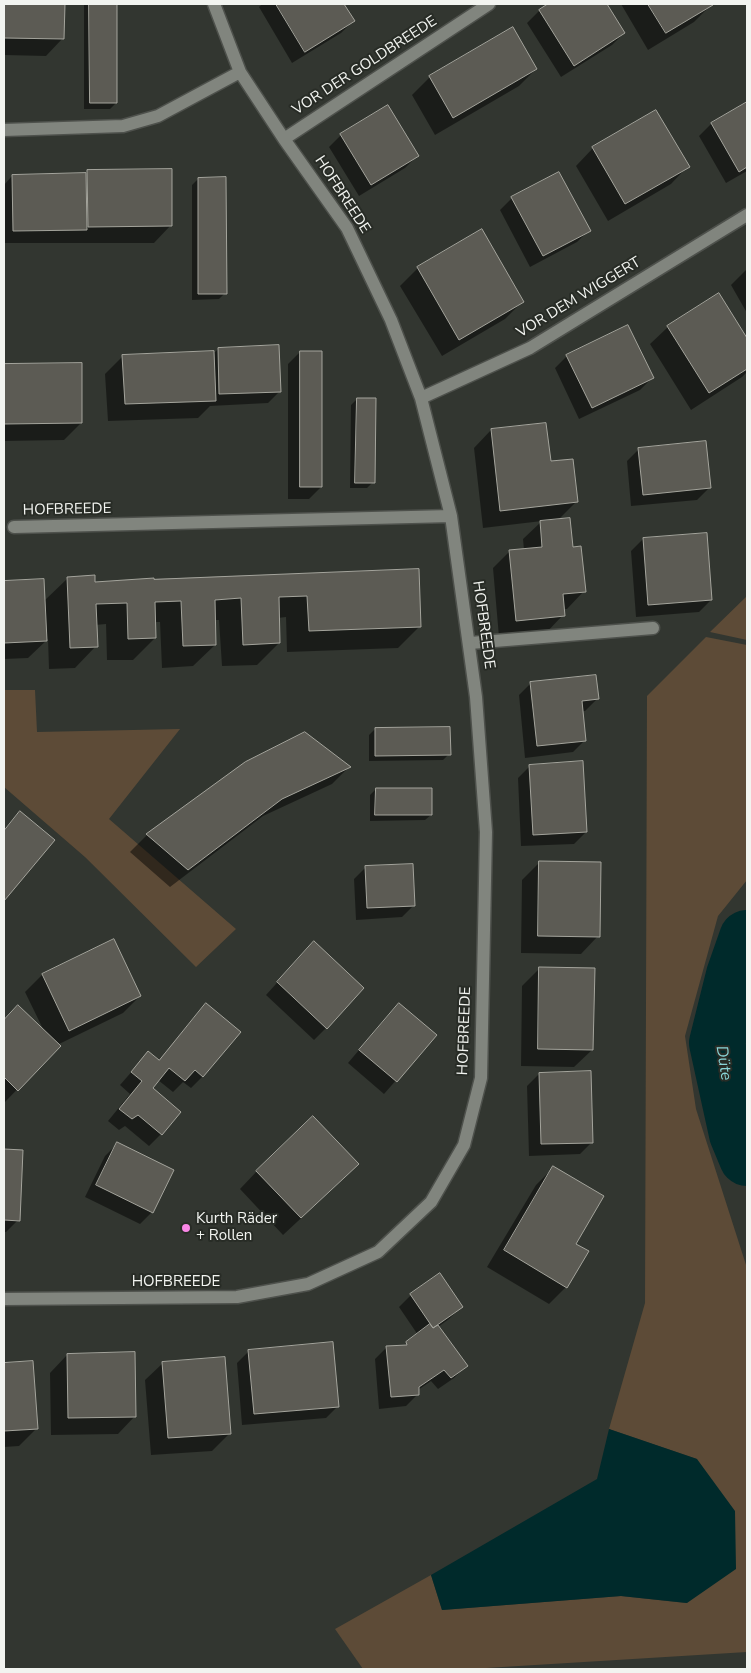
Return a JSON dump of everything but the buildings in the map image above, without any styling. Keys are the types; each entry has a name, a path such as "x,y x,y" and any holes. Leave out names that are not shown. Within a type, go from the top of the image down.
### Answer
{"street":[{"name":"HOFBREEDE","path":"4,1299 237,1297 308,1284 378,1252 431,1202 464,1145 480,1078 486,832 476,697 451,516 421,398 392,320 347,228 284,139 240,72 214,4"},
{"name":"VOR DER GOLDBREEDE","path":"284,139 489,4"},
{"path":"4,130 123,126 158,116 240,72"},
{"name":"VOR DEM WIGGERT","path":"421,398 530,348 747,215"},
{"name":"HOFBREEDE","path":"14,527 451,516"},
{"path":"470,643 653,628"}],"shaded area":[{"path":"747,596 747,640 710,632"},
{"path":"706,637 747,645 747,880 718,916 685,1036 696,1109 747,1268 747,1652 470,1669 363,1669 335,1629 431,1575 442,1610 621,1596 686,1603 697,1459 609,1429 645,1303 647,696"},
{"path":"4,690 35,690 37,732 180,729 109,819 236,929 196,967 85,857 4,787"}],"water":[{"path":"609,1429 697,1459 735,1511 736,1569 687,1603 621,1596 442,1610 431,1575 597,1479"}],"waterway":[{"name":"Düte","path":"747,938 734,975 717,1043 737,1134 747,1158"}],"place":[{"name":"Kurth Räder + Rollen","path":"186,1228"}]}
